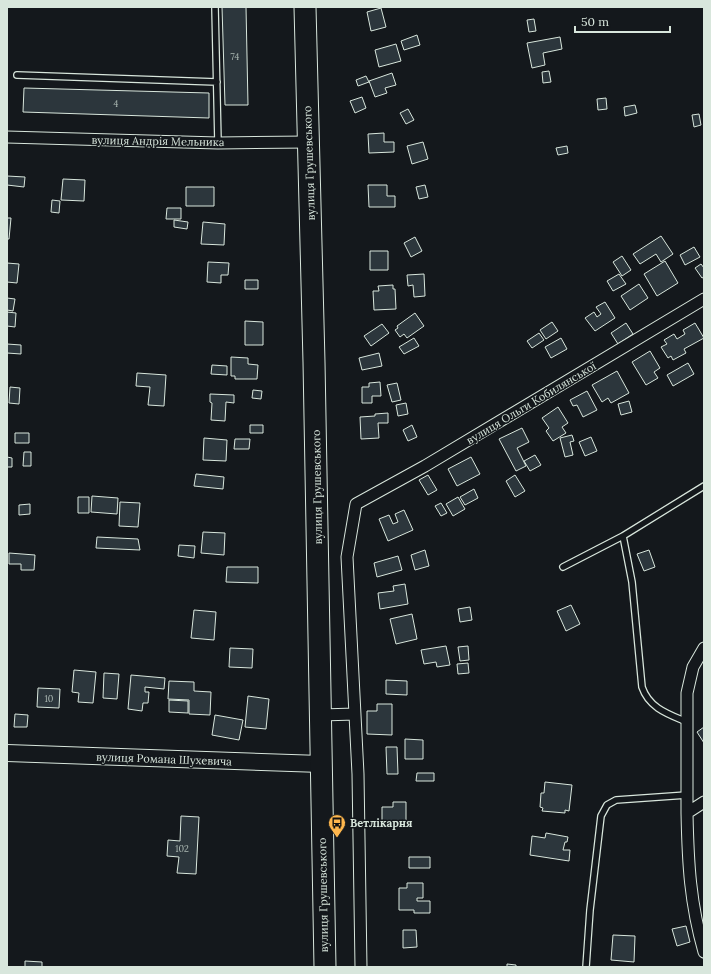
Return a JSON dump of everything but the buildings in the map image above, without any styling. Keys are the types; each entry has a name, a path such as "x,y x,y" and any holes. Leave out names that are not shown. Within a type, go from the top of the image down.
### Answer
{"highway":[{"name":"вулиця Грушевського","path":"305,7 321,714 325,967"}],"street":[{"name":"вулиця Андрія Мельника","path":"7,137 218,143 308,142"},
{"name":"вулиця Ольги Кобилянської","path":"355,714 347,557 356,504 425,466 704,299"},
{"path":"704,648 690,679 687,722 688,867 696,927 704,952"},
{"path":"321,714 355,714 361,967"},
{"name":"вулиця Романа Шухевича","path":"7,753 321,764"},
{"path":"687,813 704,802"}],"lane":[{"path":"215,7 218,143"},
{"path":"17,75 217,82"},
{"path":"563,567 623,536 704,486"},
{"path":"623,536 632,582 642,687 645,696 652,704 661,710 687,722"},
{"path":"586,967 590,910 601,816 607,805 616,800 687,795"}],"place":[{"name":"Ветлікарня","path":"337,838"}]}
